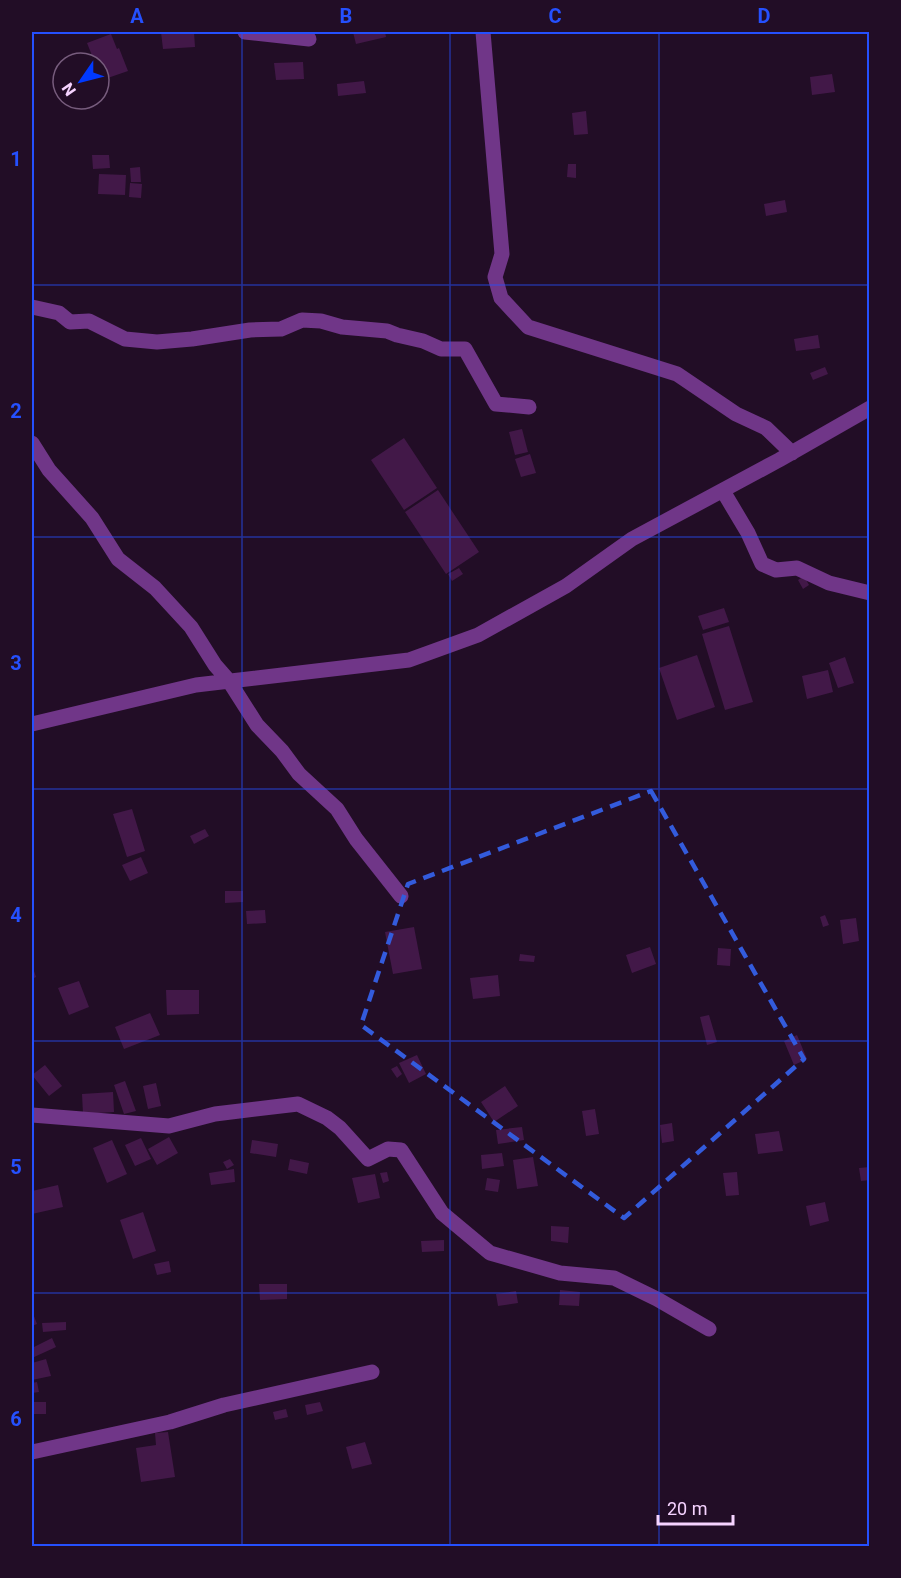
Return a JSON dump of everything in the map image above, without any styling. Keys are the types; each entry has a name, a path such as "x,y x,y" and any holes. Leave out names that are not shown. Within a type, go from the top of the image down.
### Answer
{"street":[{"path":"245,32 309,39"},
{"path":"483,32 502,254 495,277 501,298 528,327 677,374 736,414 766,428 792,453"},
{"path":"32,308 59,313 70,322 89,321 125,339 157,342 250,330 281,329 302,320 321,321 342,327 387,331 423,341 441,349 465,349 496,404 529,406"},
{"path":"32,724 196,685 409,660 478,635 566,586 632,539 723,491 870,408"},
{"path":"32,443 49,470 92,518 118,560 155,588 191,627 257,725 282,751 299,774 337,809 356,839 401,896"},
{"path":"723,491 748,533 762,564 776,570 797,568 829,583 870,593"},
{"path":"32,1115 170,1126 215,1114 298,1104 327,1118 340,1128 368,1159 387,1149 401,1150 442,1212 490,1253 560,1273 614,1278 657,1299 709,1329"},
{"path":"32,1452 170,1422 224,1405 372,1372"}],"highlighted area":[{"path":"651,791 804,1059 624,1218 361,1025 408,884"}],"building":[{"path":"161,32 194,32 195,47 163,49"},
{"path":"353,32 385,32 386,37 356,44"},
{"path":"111,34 128,71 111,77 111,51 90,51 87,43"},
{"path":"303,62 304,79 276,80 274,63"},
{"path":"832,74 835,92 812,95 810,77"},
{"path":"364,81 366,93 338,96 337,84"},
{"path":"586,111 588,134 574,135 572,113"},
{"path":"92,155 109,155 110,168 93,169"},
{"path":"568,164 576,164 576,178 567,177"},
{"path":"140,167 141,182 131,182 130,168"},
{"path":"99,174 126,175 125,195 98,194"},
{"path":"130,183 142,184 141,198 129,197"},
{"path":"785,200 787,212 766,216 764,204"},
{"path":"818,335 820,348 796,351 794,339"},
{"path":"825,367 828,374 813,380 810,373"},
{"path":"522,429 528,452 515,455 509,432"},
{"path":"404,438 437,488 404,510 371,460"},
{"path":"530,454 536,473 521,477 515,459"},
{"path":"438,490 479,552 446,574 405,512"},
{"path":"459,568 463,574 452,581 448,574"},
{"path":"804,576 809,585 803,589 798,580"},
{"path":"724,608 729,622 703,630 698,616"},
{"path":"729,626 753,702 725,710 702,634"},
{"path":"697,655 715,707 677,720 659,668"},
{"path":"845,657 854,683 838,688 829,663"},
{"path":"828,670 833,692 807,699 802,676"},
{"path":"132,809 145,851 127,857 113,814"},
{"path":"205,829 209,836 194,844 190,836"},
{"path":"141,857 148,873 130,881 122,865"},
{"path":"225,891 243,891 243,902 225,903"},
{"path":"265,910 266,923 247,924 246,911"},
{"path":"825,915 829,925 823,927 820,917"},
{"path":"856,918 859,941 843,944 840,920"},
{"path":"414,927 422,969 393,974 385,932"},
{"path":"650,947 656,964 632,973 626,955"},
{"path":"718,948 731,949 730,966 717,965"},
{"path":"520,954 535,956 534,962 519,961"},
{"path":"32,965 36,977 32,979"},
{"path":"498,975 500,996 473,999 470,978"},
{"path":"79,981 89,1007 69,1015 58,988"},
{"path":"166,990 199,990 199,1014 167,1015"},
{"path":"150,1013 160,1035 124,1049 115,1027"},
{"path":"709,1015 717,1042 707,1045 700,1017"},
{"path":"797,1035 807,1059 794,1065 784,1041"},
{"path":"417,1055 426,1074 409,1083 399,1063"},
{"path":"45,1065 62,1086 49,1096 32,1075"},
{"path":"397,1066 402,1074 397,1078 391,1069"},
{"path":"125,1081 136,1111 124,1114 114,1085"},
{"path":"156,1083 161,1106 148,1109 143,1086"},
{"path":"505,1086 518,1106 494,1122 481,1102"},
{"path":"113,1092 114,1112 83,1114 82,1094"},
{"path":"595,1109 599,1134 586,1136 582,1111"},
{"path":"672,1123 674,1141 662,1143 660,1125"},
{"path":"522,1127 524,1140 498,1144 496,1130"},
{"path":"779,1131 783,1151 758,1154 755,1134"},
{"path":"169,1137 178,1153 157,1165 148,1149"},
{"path":"141,1138 151,1159 135,1166 125,1145"},
{"path":"112,1140 127,1174 107,1183 93,1148"},
{"path":"252,1140 278,1144 276,1157 250,1153"},
{"path":"502,1153 504,1166 482,1169 481,1155"},
{"path":"533,1157 538,1186 517,1189 513,1160"},
{"path":"230,1159 234,1165 227,1169 223,1162"},
{"path":"290,1159 309,1163 307,1174 288,1170"},
{"path":"870,1167 870,1180 861,1181 859,1168"},
{"path":"234,1169 235,1182 211,1185 209,1173"},
{"path":"387,1172 389,1181 383,1183 380,1173"},
{"path":"737,1172 739,1195 726,1196 723,1173"},
{"path":"375,1174 380,1198 358,1203 352,1178"},
{"path":"487,1178 500,1180 498,1192 485,1190"},
{"path":"58,1185 63,1207 32,1214 32,1191"},
{"path":"825,1202 829,1221 810,1226 806,1206"},
{"path":"143,1212 156,1251 133,1259 120,1220"},
{"path":"551,1226 569,1227 568,1243 551,1241"},
{"path":"444,1240 444,1251 422,1252 421,1241"},
{"path":"169,1261 171,1272 157,1275 154,1264"},
{"path":"259,1284 287,1284 287,1299 260,1300"},
{"path":"560,1290 580,1292 579,1306 559,1305"},
{"path":"516,1291 518,1303 498,1306 496,1294"},
{"path":"32,1311 37,1324 32,1326"},
{"path":"66,1322 66,1330 43,1332 42,1323"},
{"path":"52,1338 56,1347 32,1358 32,1348"},
{"path":"46,1359 51,1376 32,1380 32,1363"},
{"path":"37,1382 39,1392 32,1393 32,1383"},
{"path":"33,1402 46,1402 46,1414 33,1414"},
{"path":"320,1402 323,1411 307,1415 305,1405"},
{"path":"286,1409 288,1417 275,1420 273,1412"},
{"path":"168,1432 175,1477 141,1482 136,1448 156,1445 155,1433"},
{"path":"365,1442 372,1464 352,1469 346,1447"}]}
